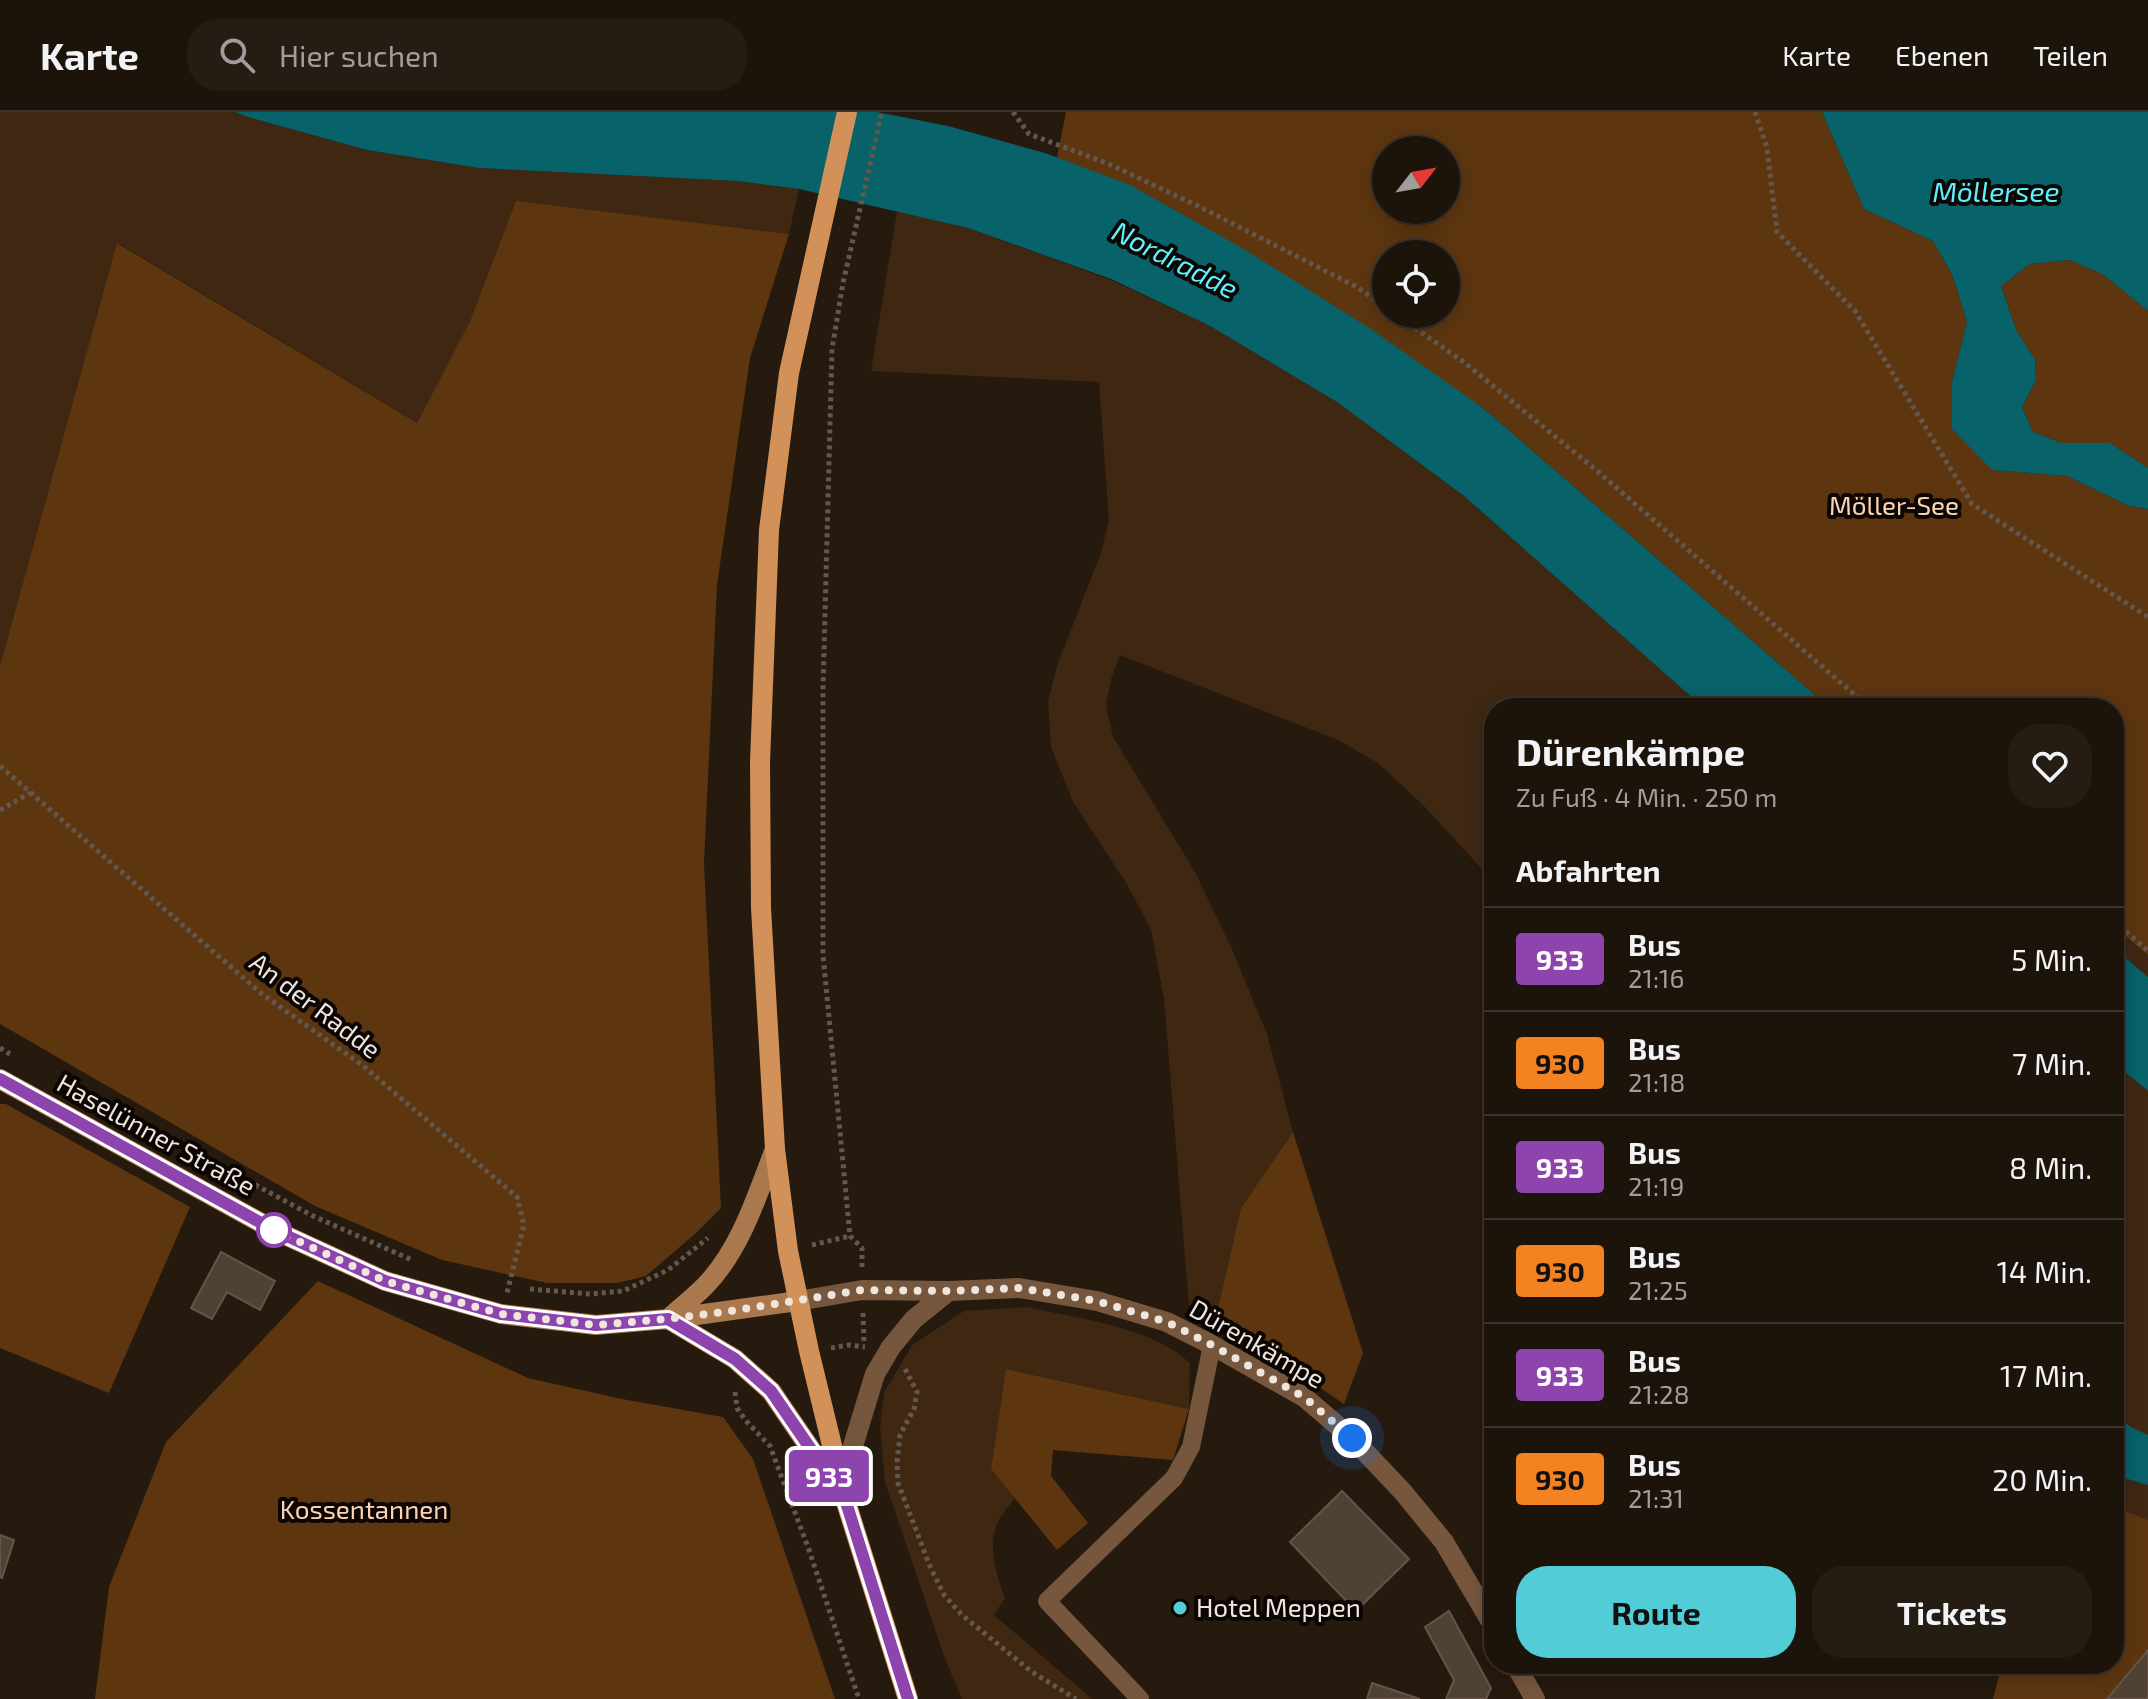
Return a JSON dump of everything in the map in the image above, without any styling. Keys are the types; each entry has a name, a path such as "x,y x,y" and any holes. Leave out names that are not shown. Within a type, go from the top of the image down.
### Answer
{"main road":[{"path":"847,112 789,373 769,530 760,762 761,908 775,1149 788,1251 844,1491 908,1699"}],"street":[{"name":"Haselünner Straße","path":"0,1079 274,1230 385,1281 501,1314 596,1325 668,1319 798,1301"},
{"path":"775,1149 743,1230 707,1284 668,1319 735,1359 771,1391 844,1491"},
{"name":"Dürenkämpe","path":"798,1301 862,1290 1019,1288 1097,1301 1167,1322 1304,1397 1352,1438 1403,1492 1444,1542 1484,1610"},
{"path":"844,1491 875,1374 891,1347 914,1319 949,1291"},
{"path":"1521,1674 1535,1699"}],"lane":[{"path":"1140,1699 1047,1601 1174,1478 1191,1447 1212,1345"}],"path":[{"path":"882,112 843,283 832,349 823,689 823,955 850,1236 862,1248 865,1347 907,1370 917,1392 914,1409 900,1435 898,1483 944,1595 962,1615 1032,1672 1076,1699"},
{"path":"1013,112 1029,134 1109,164 1198,206 1372,298"},
{"path":"1755,112 1767,148 1777,232 1855,311 1972,504 2148,617"},
{"path":"1415,328 1465,363 1596,470 1858,698"},
{"name":"An der Radde","path":"0,766 262,994 362,1065 517,1197 524,1225 501,1314"},
{"path":"0,810 31,793"},
{"path":"2124,930 2148,951"},
{"path":"0,1048 14,1055"},
{"path":"68,1085 313,1216 417,1263"},
{"path":"508,1288 590,1294 623,1291 668,1270 710,1236"},
{"path":"734,1388 737,1408 770,1446 859,1699"}],"shaded area":[{"path":"0,112 235,112 367,150 479,168 738,181 799,189 789,234 516,202 470,321 417,423 118,243 0,666"},
{"path":"897,211 968,228 1111,280 1210,326 1337,402 1464,496 1693,698 1484,698 1484,871 1424,806 1378,763 1338,740 1120,655 1106,706 1113,737 1195,872 1231,947 1267,1034 1293,1132 1241,1208 1216,1317 1189,1306 1164,999 1151,929 1125,881 1073,802 1051,747 1048,701 1058,663 1101,553 1109,520 1099,382 871,371"},
{"path":"2124,935 2148,955 2148,977 2124,957"},
{"path":"2124,1071 2148,1091 2148,1520 2124,1510"},
{"path":"1027,1307 1135,1332 1174,1350 1190,1363 1189,1409 1007,1369 991,1469 1015,1498 996,1526 994,1535 994,1562 1005,1598 994,1615 1092,1699 962,1699 945,1659 885,1482 880,1427 884,1393 912,1345 964,1311"}],"green space":[{"name":"Möller-See","path":"1066,112 1822,112 1864,209 1933,241 1952,274 1967,322 1952,382 1992,470 2067,476 2129,506 2148,509 2148,955 2124,935 2124,698 1818,698 1483,408 1057,158"},
{"path":"516,201 789,234 750,358 717,585 704,863 721,1208 646,1276 617,1283 547,1283 442,1260 315,1206 0,1024 0,666 117,243 417,423 470,321"},
{"path":"2070,260 2104,275 2148,311 2148,468 2110,443 2062,443 2033,432 2022,407 2036,380 2035,359 2017,332 2001,286 2030,264"},
{"path":"0,1104 6,1104 190,1207 109,1393 0,1348"},
{"path":"1293,1132 1363,1353 1344,1404 1216,1317 1241,1208"},
{"name":"Kossentannen","path":"318,1281 528,1378 723,1417 753,1459 835,1699 95,1699 109,1587 166,1442"},
{"path":"1006,1369 1189,1409 1173,1460 1053,1450 1051,1476 1088,1523 1057,1550 991,1469"},
{"path":"2124,1510 2148,1520 2148,1699 1993,1699 1999,1674 2124,1674"}],"water":[{"name":"Nordradde","path":"235,112 877,112 948,126 1045,153 1130,185 1242,248 1371,329 1483,408 1818,698 1693,698 1464,496 1337,402 1210,326 1111,279 968,228 799,189 738,181 479,168 367,150"},
{"name":"Möllersee","path":"1822,112 2148,112 2148,311 2104,275 2070,260 2030,264 2001,286 2017,332 2035,359 2036,380 2022,407 2033,432 2062,443 2110,443 2148,468 2148,509 2129,506 2067,476 1992,470 1952,429 1952,382 1967,322 1952,274 1933,241 1864,209"},
{"path":"2124,957 2148,977 2148,1091 2124,1071"},
{"path":"2124,1422 2148,1435 2148,1485 2124,1478"}],"building":[{"path":"221,1252 275,1281 260,1310 227,1292 212,1319 191,1308"},
{"path":"1342,1491 1409,1559 1356,1611 1290,1542"},
{"path":"0,1535 14,1540 2,1578 0,1577"},
{"path":"1449,1611 1491,1688 1486,1699 1446,1699 1454,1680 1425,1627"},
{"path":"2148,1650 2148,1699 2107,1699"},
{"path":"1372,1683 1420,1699 1367,1699"}],"bus line":[{"name":"933","path":"0,1079 274,1230 385,1281 501,1314 596,1325 668,1319 735,1359 771,1391 845,1499 908,1699"}],"place":[{"name":"Hotel Meppen","path":"1180,1608"}],"route":[{"path":"274,1230 385,1281 501,1314 596,1325 731,1311 862,1290 1019,1288 1097,1301 1167,1322 1212,1345 1304,1397 1352,1438"}]}
